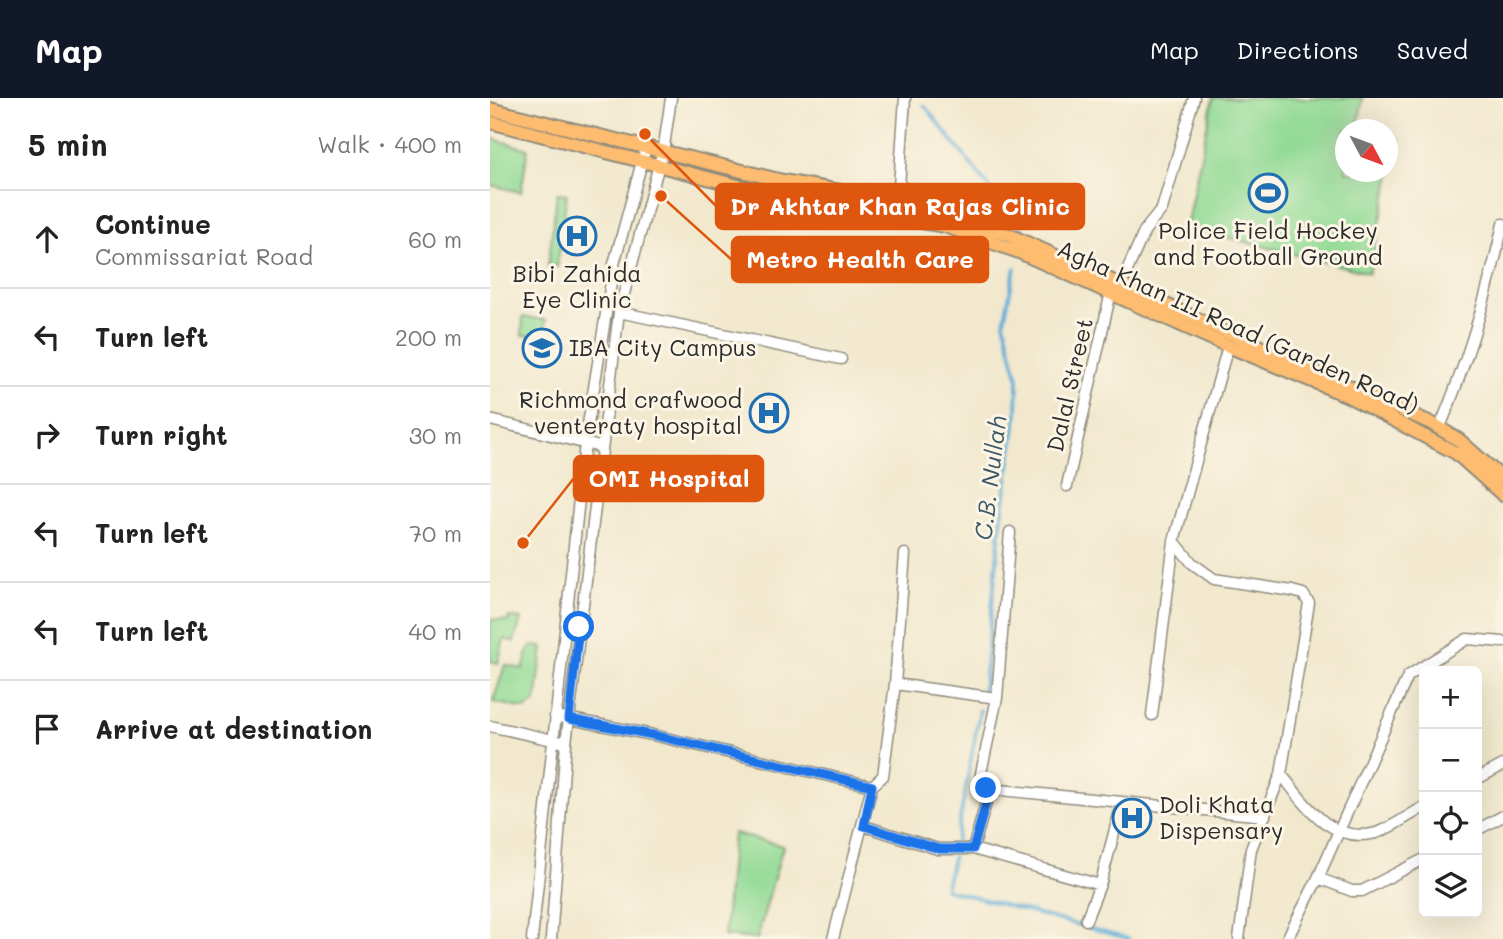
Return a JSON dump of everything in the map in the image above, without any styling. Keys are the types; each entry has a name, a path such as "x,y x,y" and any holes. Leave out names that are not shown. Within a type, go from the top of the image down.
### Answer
{"main road":[{"name":"Agha Khan III Road (Garden Road)","path":"490,109 783,181 898,201 1009,235 1228,346 1346,395 1436,441 1456,453 1503,495"},
{"name":"Agha Khan III Road (Garden Road)","path":"490,122 789,199 946,226 1116,288 1440,427 1476,453 1503,479"}],"street":[{"path":"551,939 566,743 600,447 619,312 663,150 671,98"},
{"path":"898,201 905,98"},
{"name":"Dalal Street","path":"1067,486 1116,288 1145,230 1162,209 1194,98"},
{"path":"531,939 585,443 614,264 646,147"},
{"path":"1440,427 1498,270 1503,224"},
{"path":"619,312 841,359"},
{"path":"1152,715 1174,541 1228,346"},
{"path":"490,420 600,447"},
{"path":"1010,532 997,698 981,784 990,789 1265,816"},
{"path":"1174,541 1192,563 1214,579 1292,590 1303,594 1309,603 1281,774 1251,849 1239,939"},
{"path":"833,939 864,826 872,786 883,776 895,684 905,554"},
{"path":"1287,939 1318,878 1408,676 1467,639 1503,642"},
{"path":"895,684 997,698"},
{"path":"555,716 653,735 872,786"},
{"path":"490,726 566,743"},
{"path":"1482,776 1503,765"},
{"path":"1281,774 1311,812 1325,825 1339,831 1358,835 1377,833 1419,810"},
{"path":"973,849 990,789"},
{"path":"1086,920 1100,885 1122,803"},
{"path":"1482,827 1503,816"},
{"path":"864,826 939,849 973,849 1100,885"},
{"path":"1318,878 1352,891 1362,891 1419,862"}],"green space":[{"name":"Police Field Hockey and Football Ground","path":"1213,98 1363,98 1359,119 1335,119 1335,182 1389,182 1369,273 1186,227"},
{"path":"490,138 528,149 521,192 490,185"},
{"path":"557,193 567,194 557,267 548,266"},
{"path":"523,317 546,320 543,337 522,335"},
{"path":"509,617 521,619 514,642 504,639 498,663 490,661 490,619 508,621"},
{"path":"530,646 543,647 536,702 525,709 493,702 505,665 523,669"},
{"path":"733,833 783,846 757,939 724,936"}],"waterway":[{"name":"C.B. Nullah","path":"924,105 1023,230"},
{"name":"C.B. Nullah","path":"983,693 1000,530 1017,413 1018,378 1004,322 1015,268"},
{"name":"C.B. Nullah","path":"956,841 980,710"},
{"path":"953,857 945,889 1129,939"}],"place":[{"name":"Dr Akhtar Khan Rajas Clinic","path":"645,134"},
{"name":"Police Field Hockey and Football Ground","path":"1268,193"},
{"name":"Metro Health Care","path":"661,196"},
{"name":"Bibi Zahida Eye Clinic","path":"577,236"},
{"name":"IBA City Campus","path":"542,348"},
{"name":"Richmond crafwood venteraty hospital","path":"769,413"},
{"name":"OMI Hospital","path":"523,543"},
{"name":"Doli Khata Dispensary","path":"1132,818"}],"route":[{"path":"579,627 569,719 653,735 872,786 864,826 939,849 973,849 990,789 986,788"}]}
